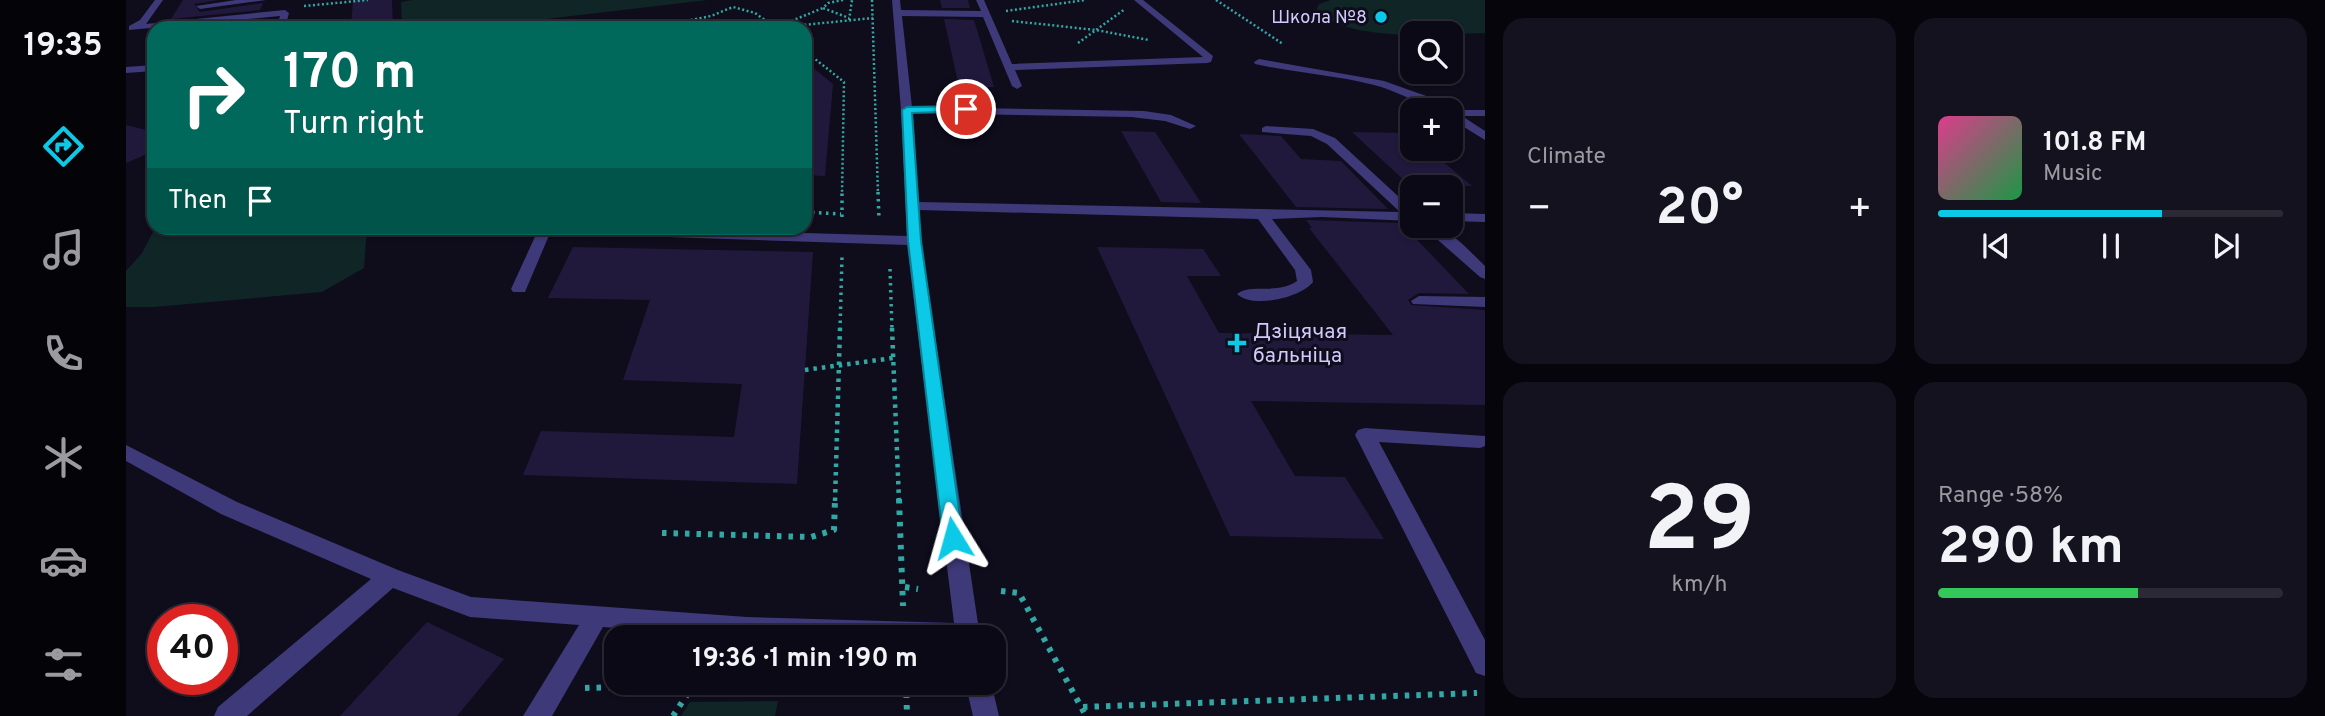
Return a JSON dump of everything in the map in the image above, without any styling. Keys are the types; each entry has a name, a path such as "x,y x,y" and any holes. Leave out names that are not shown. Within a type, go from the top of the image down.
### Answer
{"street":[{"path":"129,31 143,22 159,0"},
{"path":"204,0 200,6 262,0"},
{"path":"980,0 1017,86"},
{"path":"1008,67 1207,60 1208,56 1138,0"},
{"path":"966,625 914,241 907,110 896,6 986,14"},
{"path":"216,21 285,13 283,21"},
{"path":"129,31 147,29"},
{"path":"1259,62 1326,72 1424,98"},
{"path":"126,70 147,68"},
{"path":"907,110 978,109 1138,114 1177,120 1190,126"},
{"path":"1463,113 1485,113"},
{"path":"1463,121 1485,136"},
{"path":"1266,130 1313,133 1331,141 1400,206"},
{"path":"913,206 1400,216"},
{"path":"1245,294 1279,295 1297,289 1305,282 1303,270 1262,215"},
{"path":"1463,217 1485,218"},
{"path":"519,289 542,235"},
{"path":"707,235 914,241"},
{"path":"1446,238 1485,274"},
{"path":"1419,301 1485,302"},
{"path":"1480,441 1366,435 1485,665"},
{"path":"126,452 229,508 390,577 470,607 717,625"},
{"path":"227,716 390,577"},
{"path":"536,716 556,688 596,617"},
{"path":"981,695 986,716"}],"path":[{"path":"791,21 843,0"},
{"path":"849,19 852,0"},
{"path":"872,0 878,240 888,250 905,587 903,607"},
{"path":"986,14 1085,0"},
{"path":"1216,0 1326,72"},
{"path":"686,21 733,8 755,13 765,21"},
{"path":"823,8 849,19"},
{"path":"1038,66 1126,8"},
{"path":"986,14 1034,25 1096,30 1159,42"},
{"path":"812,23 873,18"},
{"path":"662,533 811,537 834,530 844,82 812,57"},
{"path":"812,212 842,214"},
{"path":"805,370 838,368 875,359 893,358"},
{"path":"905,587 918,589"},
{"path":"1001,591 1018,593 1086,716"},
{"path":"556,688 604,688"},
{"path":"1083,707 1485,692"},
{"path":"673,716 687,695"},
{"path":"906,695 907,716"}],"green space":[{"path":"708,0 530,21 402,21 401,2"},
{"path":"1331,0 1485,0 1485,33 1463,34 1463,21 1400,21 1400,34 1373,32 1331,21 1316,11 1319,4"},
{"path":"151,235 366,235 364,268 322,292 154,307 126,307 126,271 142,253"},
{"path":"778,701 775,716 681,716 690,702"}],"building":[{"path":"183,0 218,0 194,4 200,12 263,3 260,10 171,19"},
{"path":"353,0 392,0 393,21 352,21"},
{"path":"940,0 968,0 970,8 942,8"},
{"path":"944,19 974,20 994,87 959,87"},
{"path":"812,67 833,84 825,176 812,175"},
{"path":"126,125 147,130 147,154 126,163"},
{"path":"1121,131 1155,132 1201,203 1161,202"},
{"path":"1352,132 1400,133 1400,161 1442,161 1459,175 1400,177"},
{"path":"1239,134 1281,136 1301,159 1341,161 1388,209 1296,207"},
{"path":"1463,178 1472,186 1463,186"},
{"name":"Дзіцячая бальніца","path":"1306,220 1400,223 1400,238 1415,238 1469,294 1419,293 1408,300 1411,305 1485,310 1485,405 1251,401 1295,476 1345,477 1384,539 1230,536 1097,247 1203,249 1221,276 1187,276 1219,333 1393,335 1309,228 1312,228"},
{"path":"573,247 813,252 797,484 523,475 541,431 734,437 742,384 623,380 650,300 548,298"},
{"path":"427,622 504,659 457,716 340,716"}],"place":[{"name":"Школа №8","path":"1381,17"},
{"name":"Дзіцячая бальніца","path":"1237,343"}],"route":[{"path":"953,538 914,241 907,110 966,109"}]}
